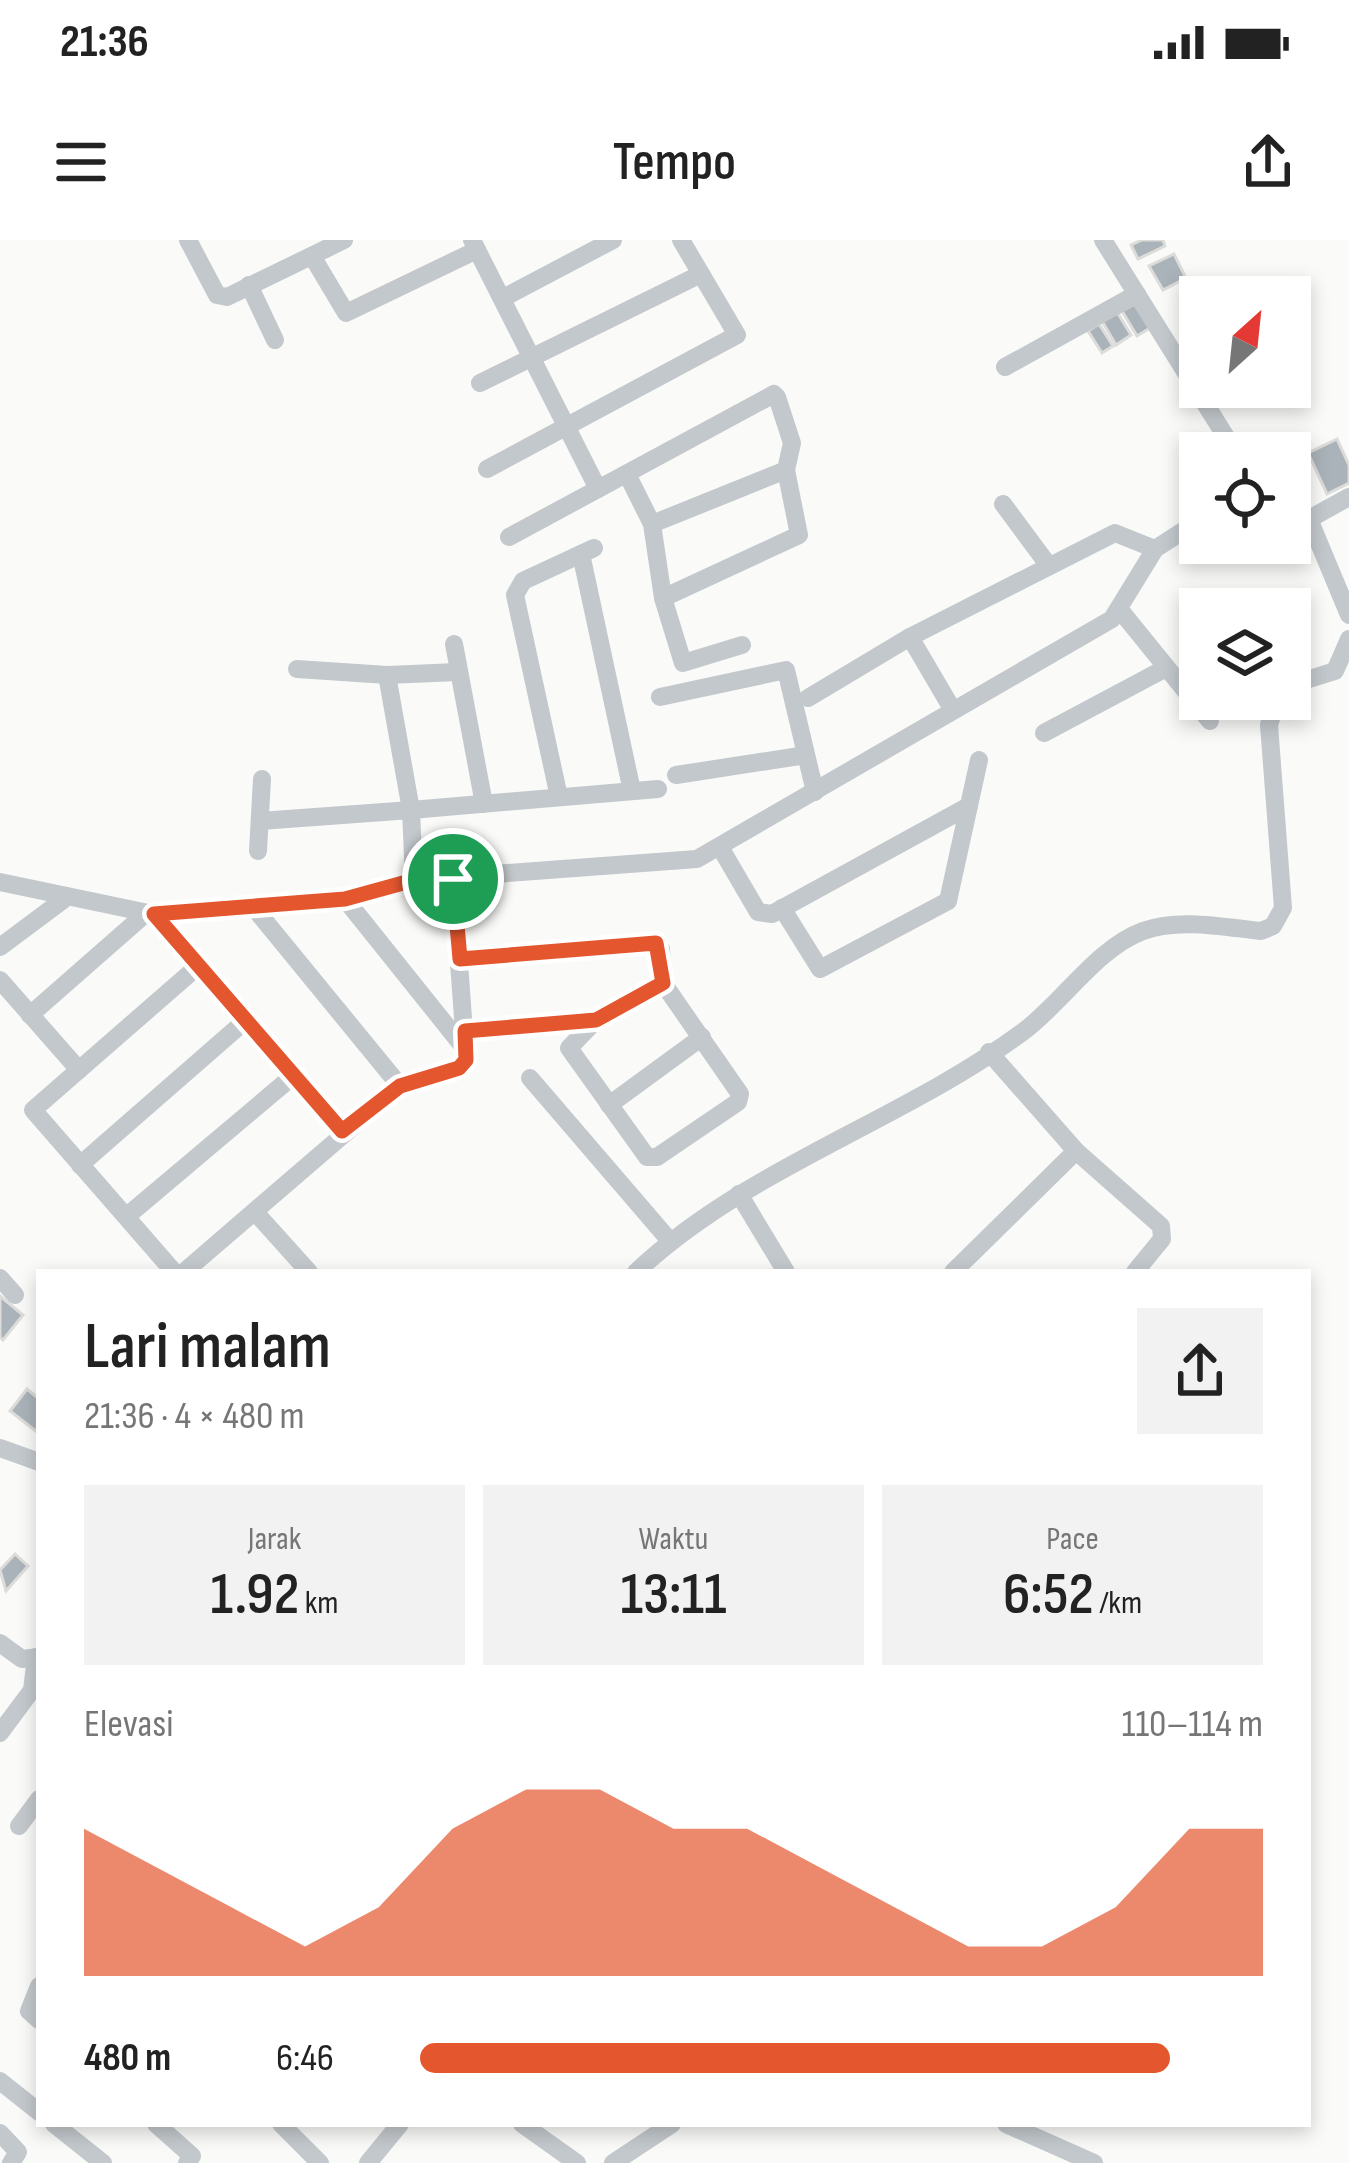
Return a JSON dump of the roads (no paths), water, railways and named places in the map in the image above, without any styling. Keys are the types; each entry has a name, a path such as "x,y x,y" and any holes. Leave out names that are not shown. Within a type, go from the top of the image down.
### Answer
{"street":[{"path":"188,240 217,295 227,297 344,240"},
{"path":"503,298 613,240"},
{"path":"488,469 737,335 681,240"},
{"path":"1103,240 1223,432"},
{"path":"312,256 346,313 474,245 598,489"},
{"path":"480,383 701,274"},
{"path":"250,285 275,340"},
{"path":"1005,367 1137,294"},
{"path":"508,537 774,394 790,430 786,470 800,536 663,598"},
{"path":"652,524 786,470"},
{"path":"627,474 652,524 663,598 683,663 742,645"},
{"path":"1311,514 1349,497"},
{"path":"1003,504 1049,566"},
{"path":"808,698 910,637 1115,533 1154,549"},
{"path":"0,882 149,915 345,899 414,880 697,859 1120,610 1154,549 1179,533"},
{"path":"1311,542 1349,615"},
{"path":"559,797 515,596 523,581 587,551 632,791"},
{"path":"1120,610 1210,721"},
{"path":"910,637 951,707"},
{"path":"1311,678 1335,671 1349,639"},
{"path":"454,644 484,804"},
{"path":"1045,733 1166,668"},
{"path":"297,669 387,675 458,672"},
{"path":"660,697 785,670 815,791"},
{"path":"387,675 411,810 414,880"},
{"path":"638,1269 739,1194 879,1120 1022,1032 1139,932 1204,925 1261,931 1279,919 1283,908 1271,720"},
{"path":"676,775 806,755"},
{"path":"782,908 820,969 948,901 954,895 979,760"},
{"path":"258,851 262,778"},
{"path":"260,821 658,789"},
{"path":"720,847 758,912 782,908 969,806"},
{"path":"187,1269 342,1131 400,1086 459,1068 466,1041 453,879"},
{"path":"0,946 64,899"},
{"path":"345,899 466,1041"},
{"path":"255,909 400,1086"},
{"path":"149,915 342,1131"},
{"path":"30,1015 149,915"},
{"path":"460,959 656,943 663,983 740,1094 739,1102 657,1157 646,1157 569,1048 596,1020 663,983"},
{"path":"183,1269 127,1216 32,1110 197,967"},
{"path":"0,980 79,1070"},
{"path":"466,1041 596,1020"},
{"path":"80,1165 245,1021"},
{"path":"609,1105 702,1037"},
{"path":"988,1052 1076,1151 1163,1230 1162,1239 1137,1269"},
{"path":"127,1216 293,1076"},
{"path":"530,1078 670,1241"},
{"path":"956,1269 1076,1151"},
{"path":"739,1194 784,1269"},
{"path":"254,1212 306,1269"},
{"path":"0,1278 15,1295"},
{"path":"0,1448 36,1461"},
{"path":"0,1642 22,1659 36,1657"},
{"path":"0,1732 36,1686"},
{"path":"20,1826 36,1803"},
{"path":"0,2081 36,2110"},
{"path":"58,2127 103,2163"},
{"path":"159,2127 193,2161"},
{"path":"284,2127 320,2163"},
{"path":"368,2163 398,2127"},
{"path":"526,2127 577,2163"},
{"path":"540,2137 553,2127"},
{"path":"613,2163 667,2127"},
{"path":"1013,2127 1094,2163"},
{"path":"0,2133 18,2152 11,2163"}]}
